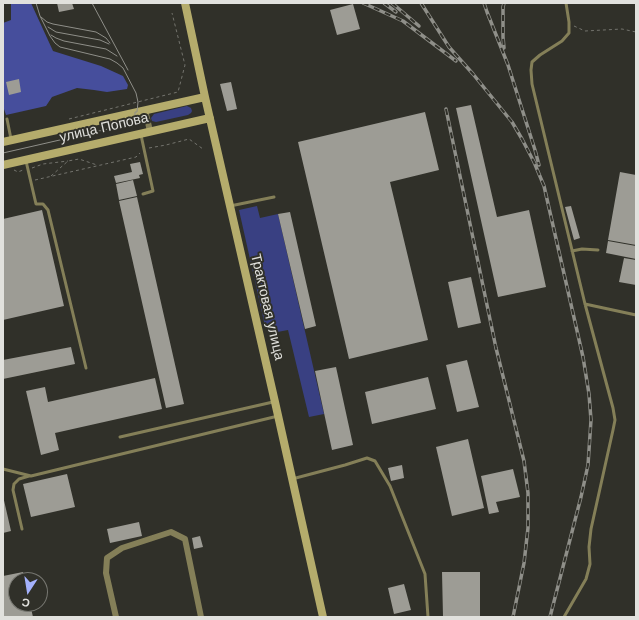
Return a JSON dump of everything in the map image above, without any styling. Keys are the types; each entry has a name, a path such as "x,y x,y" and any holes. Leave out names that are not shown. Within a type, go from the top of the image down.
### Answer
{"main road":[{"name":"Трактовая улица","path":"185,3 323,617"},
{"name":"улица Попова","path":"3,142 205,96"},
{"name":"улица Попова","path":"3,165 210,118"}],"street":[{"path":"146,110 150,131"},
{"path":"116,617 106,573 107,558 122,548 171,532 185,539 201,617"}],"lane":[{"path":"564,617 586,579 588,572 590,564 590,529 615,420 585,304 532,84 532,62 562,41 569,33 570,22 566,3"},
{"path":"7,119 12,140"},
{"path":"141,133 153,191 144,194"},
{"path":"26,160 36,204 43,204 48,210 86,368"},
{"path":"230,206 274,197"},
{"path":"572,251 582,249 598,250"},
{"path":"585,304 636,315"},
{"path":"120,437 275,402"},
{"path":"22,529 13,490 14,484 19,479 278,416"},
{"path":"292,479 366,458 375,461 390,486 425,574 428,617"},
{"path":"3,469 31,476"}],"path":[{"path":"63,121 178,92 185,66 172,13"},
{"path":"570,22 576,28 585,30 622,29 636,32"},
{"path":"31,181 136,157 144,149 189,139 203,148"},
{"path":"14,170 18,172 36,168 43,164 79,159 98,165"},
{"path":"51,176 68,161"}],"shaded area":[{"path":"11,3 31,3 53,51 101,66 123,76 128,85 127,89 107,92 77,88 52,97 46,106 6,115 3,106 3,23 11,20"},
{"path":"187,106 191,108 192,111 188,115 156,122 152,121 151,118 154,114"},
{"path":"257,206 260,218 278,214 324,414 309,417 288,330 272,333 265,326 239,210"}],"building":[{"path":"57,3 72,3 74,9 59,12"},
{"path":"353,4 360,29 337,35 330,10"},
{"path":"19,79 21,92 9,95 6,82"},
{"path":"231,82 237,109 227,111 220,84"},
{"path":"471,105 497,217 529,210 546,287 498,297 456,108"},
{"path":"425,112 439,170 390,182 428,340 349,359 298,142"},
{"path":"140,162 143,174 139,175 140,178 116,183 114,176 132,172 130,164"},
{"path":"620,172 636,175 636,245 608,240"},
{"path":"133,180 137,196 119,200 116,184"},
{"path":"137,197 184,404 166,408 119,201"},
{"path":"571,206 580,238 574,240 565,207"},
{"path":"42,210 64,306 3,320 3,219"},
{"path":"290,212 316,326 305,329 278,214"},
{"path":"608,241 636,246 636,259 606,253"},
{"path":"624,258 636,260 636,285 619,282"},
{"path":"471,277 481,323 458,328 448,282"},
{"path":"71,347 75,364 3,379 3,360"},
{"path":"467,360 479,407 457,412 446,365"},
{"path":"336,367 353,445 332,450 315,371"},
{"path":"428,377 436,409 372,424 365,392"},
{"path":"155,378 162,409 55,433 59,450 41,455 26,391 45,387 48,402"},
{"path":"468,439 484,508 452,516 436,447"},
{"path":"402,465 404,478 391,481 388,468"},
{"path":"513,469 520,497 496,502 499,512 489,514 481,476"},
{"path":"67,474 75,507 31,517 23,484"},
{"path":"3,496 11,531 3,533"},
{"path":"139,522 142,536 110,543 107,529"},
{"path":"200,536 203,547 194,549 192,538"},
{"path":"442,572 480,572 480,617 443,617"},
{"path":"8,575 8,612 32,612 33,617 3,617 3,576"},
{"path":"404,584 411,610 394,614 388,588"}],"tram line":[{"path":"3,153 121,126 128,123 135,116 135,112 137,112 138,102 136,93 123,68 110,59 60,47 50,36 40,16 36,3"},
{"path":"92,3 128,70"},
{"path":"41,17 47,22 53,24 96,32 106,38 110,43"},
{"path":"48,27 56,32 100,40 109,44"},
{"path":"51,35 64,41 106,49 117,56"}],"railway":[{"path":"363,3 403,21 456,61"},
{"path":"384,3 396,12"},
{"path":"392,3 419,26"},
{"path":"421,3 449,47 512,122 534,162 544,186 583,357 589,394 591,420 588,465 550,617"},
{"path":"484,3 508,65 539,165"},
{"path":"504,3 504,48"},
{"path":"446,109 496,348 524,461 528,493 528,528 524,563 513,617"}]}
